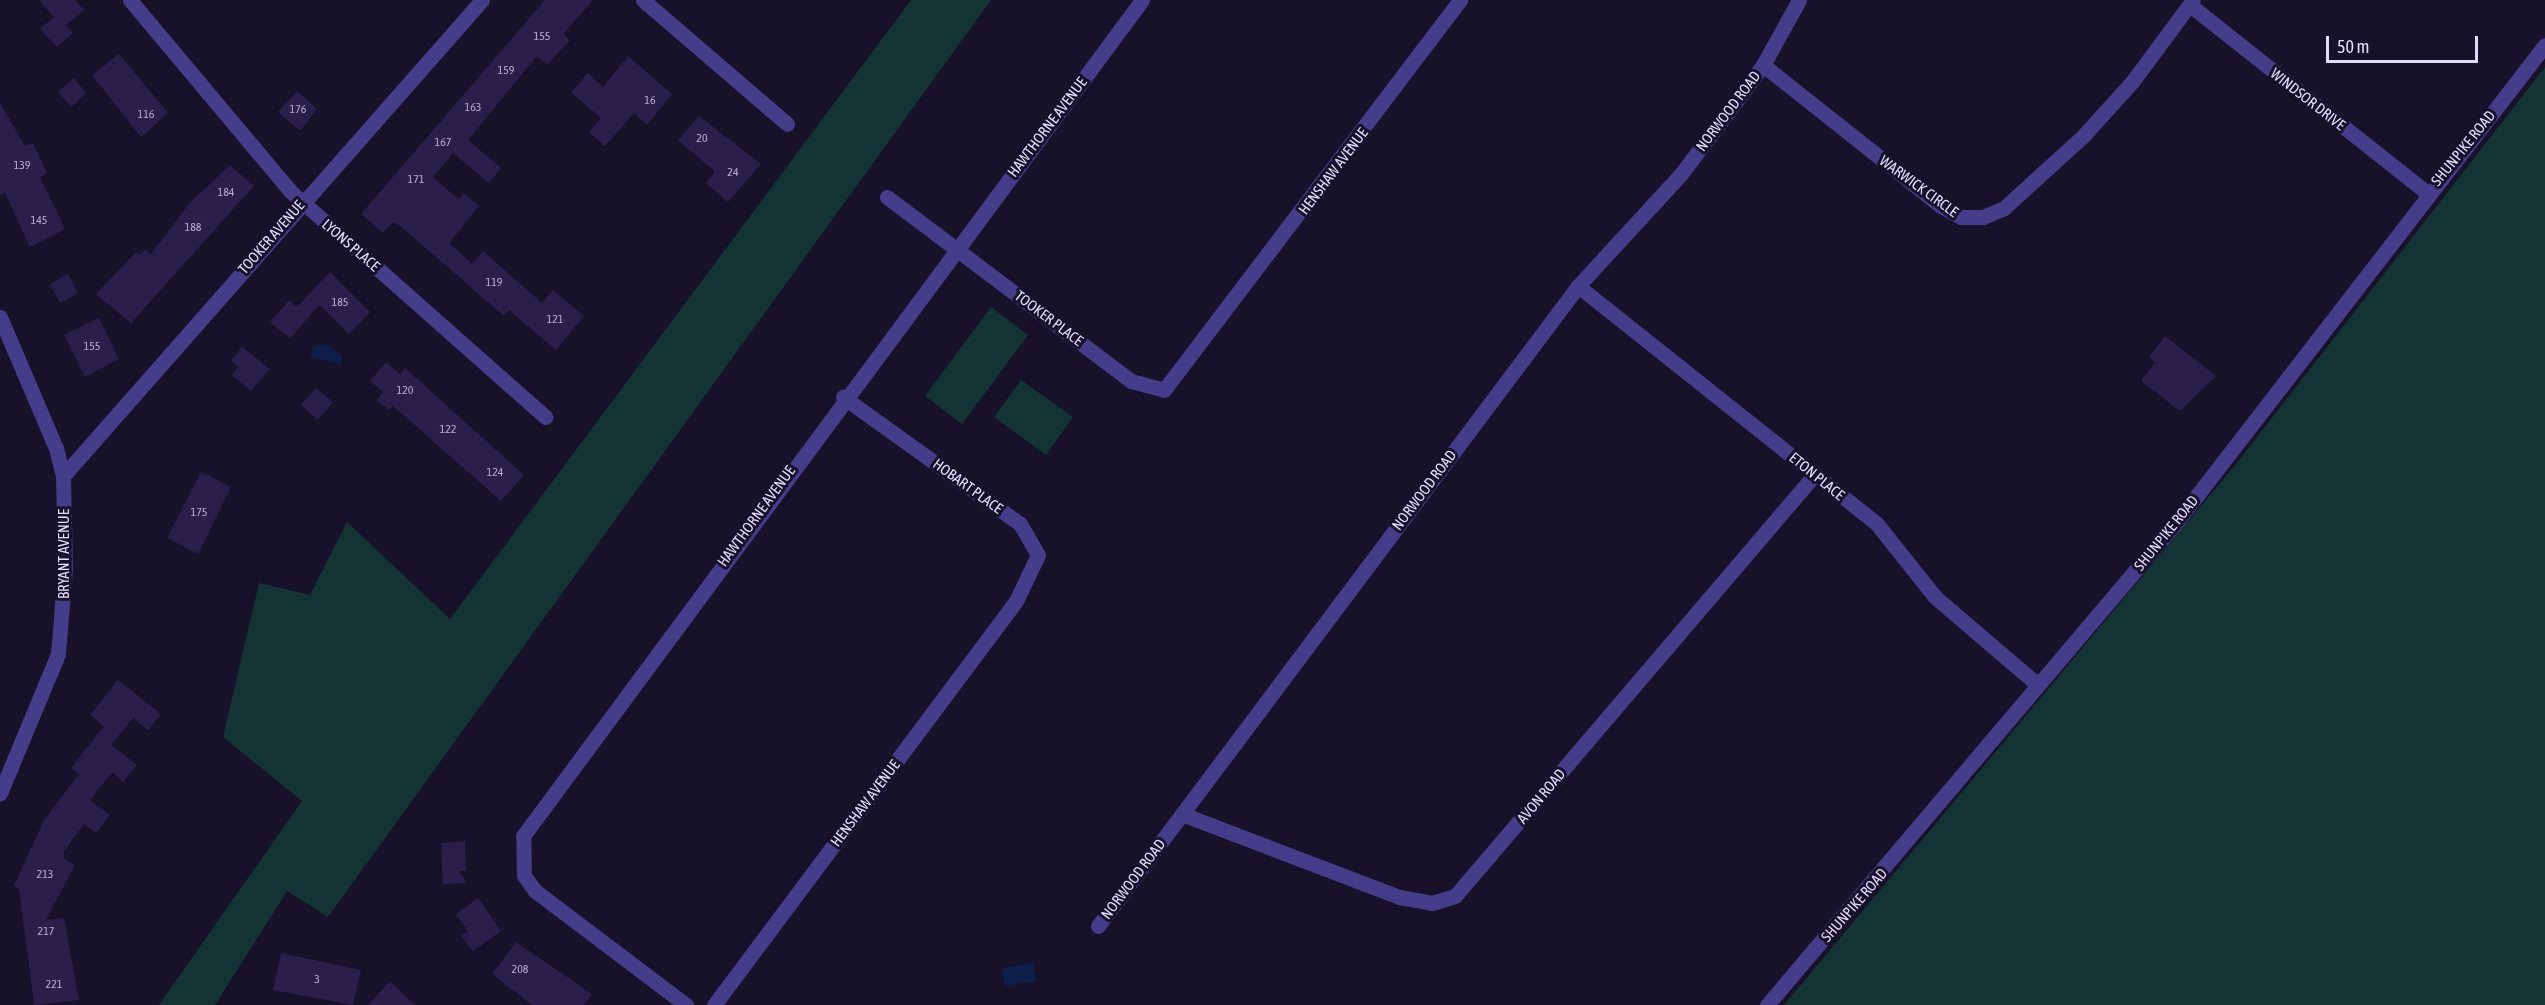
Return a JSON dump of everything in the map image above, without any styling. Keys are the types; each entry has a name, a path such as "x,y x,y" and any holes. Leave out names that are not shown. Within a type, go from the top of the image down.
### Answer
{"street":[{"name":"LYONS PLACE","path":"130,0 302,202 545,417"},
{"name":"TOOKER AVENUE","path":"63,476 482,0"},
{"path":"643,0 787,124"},
{"name":"HAWTHORNE AVENUE","path":"686,1005 535,891 522,866 523,836 843,397 1142,0"},
{"name":"HENSHAW AVENUE","path":"1205,343 1460,0"},
{"path":"1763,65 1799,0"},
{"name":"WARWICK CIRCLE","path":"1763,65 1941,206 1961,218 1983,217 2004,208 2083,136 2132,82 2191,2"},
{"name":"WINDSOR DRIVE","path":"2191,2 2427,193"},
{"name":"SHUNPIKE ROAD","path":"1767,1005 2178,520 2427,193 2545,45"},
{"name":"NORWOOD ROAD","path":"1098,926 1578,286 1681,174 1763,65"},
{"name":"TOOKER PLACE","path":"887,197 1131,381 1148,388 1164,390 1174,383 1205,343"},
{"name":"ETON PLACE","path":"1578,286 1877,524 1935,597 2038,685"},
{"name":"BRYANT AVENUE","path":"0,317 46,415 63,476 64,613 58,654 0,793"},
{"name":"HOBART PLACE","path":"843,397 1031,536 1038,555 1016,601"},
{"name":"AVON ROAD","path":"1182,814 1399,897 1432,903 1455,896 1815,474"},
{"name":"HENSHAW AVENUE","path":"714,1005 1016,601"}],"green space":[{"path":"911,0 991,0 328,917 287,891 215,1005 159,1005 302,801 223,737 259,583 310,595 347,522 450,619"},
{"path":"2545,67 2545,1005 1784,1005 2236,464"},
{"path":"991,307 1028,335 962,424 925,396"},
{"path":"1021,380 1073,417 1046,455 994,417"}],"water":[{"path":"326,344 342,356 342,364 310,357 314,346"},
{"path":"1033,962 1036,981 1005,986 1002,968"}],"building":[{"path":"39,0 75,0 84,10 66,25 73,33 57,47 40,29 54,17"},
{"path":"545,0 593,0 563,34 570,40 547,65 537,56 468,140 501,168 489,183 453,153 433,177 458,199 464,193 479,206 449,243 472,264 483,251 542,303 553,290 584,316 556,350 509,310 504,316 399,225 393,222 383,233 361,214"},
{"path":"119,54 168,113 141,137 92,75"},
{"path":"628,56 672,94 647,125 634,113 605,146 589,132 601,118 571,92 588,73 603,87"},
{"path":"74,78 86,93 71,107 58,92"},
{"path":"297,91 317,109 300,131 278,112"},
{"path":"0,103 25,146 33,143 47,173 40,177 65,229 30,247 5,193 0,195"},
{"path":"699,116 761,164 728,202 706,183 715,172 678,140"},
{"path":"230,165 254,186 131,323 96,294 136,252 140,255 145,249 151,254 189,204"},
{"path":"330,272 370,312 349,334 319,305 290,339 270,322 289,300 297,307"},
{"path":"68,274 78,293 60,303 50,284"},
{"path":"99,318 119,359 85,377 64,335"},
{"path":"2165,336 2216,376 2180,411 2141,381 2155,362 2149,357"},
{"path":"242,347 270,369 251,391 232,375 238,367 231,361"},
{"path":"386,362 400,374 405,368 524,475 501,501 393,406 389,410 377,400 383,392 370,381"},
{"path":"316,388 333,402 318,420 301,405"},
{"path":"201,472 231,487 198,554 167,538"},
{"path":"118,680 161,714 148,730 133,718 111,745 137,765 123,782 112,772 90,800 110,815 96,833 84,824 64,851 64,859 75,865 46,920 64,918 79,1000 34,1005 19,889 14,886 44,820 79,774 71,768 104,726 90,715"},
{"path":"465,841 466,871 459,871 467,883 443,884 441,843"},
{"path":"478,898 501,931 473,951 461,936 468,931 456,914"},
{"path":"516,942 592,994 584,1005 532,1005 492,974"},
{"path":"281,953 361,970 353,1005 273,990"},
{"path":"390,981 415,1005 368,1005"}]}
